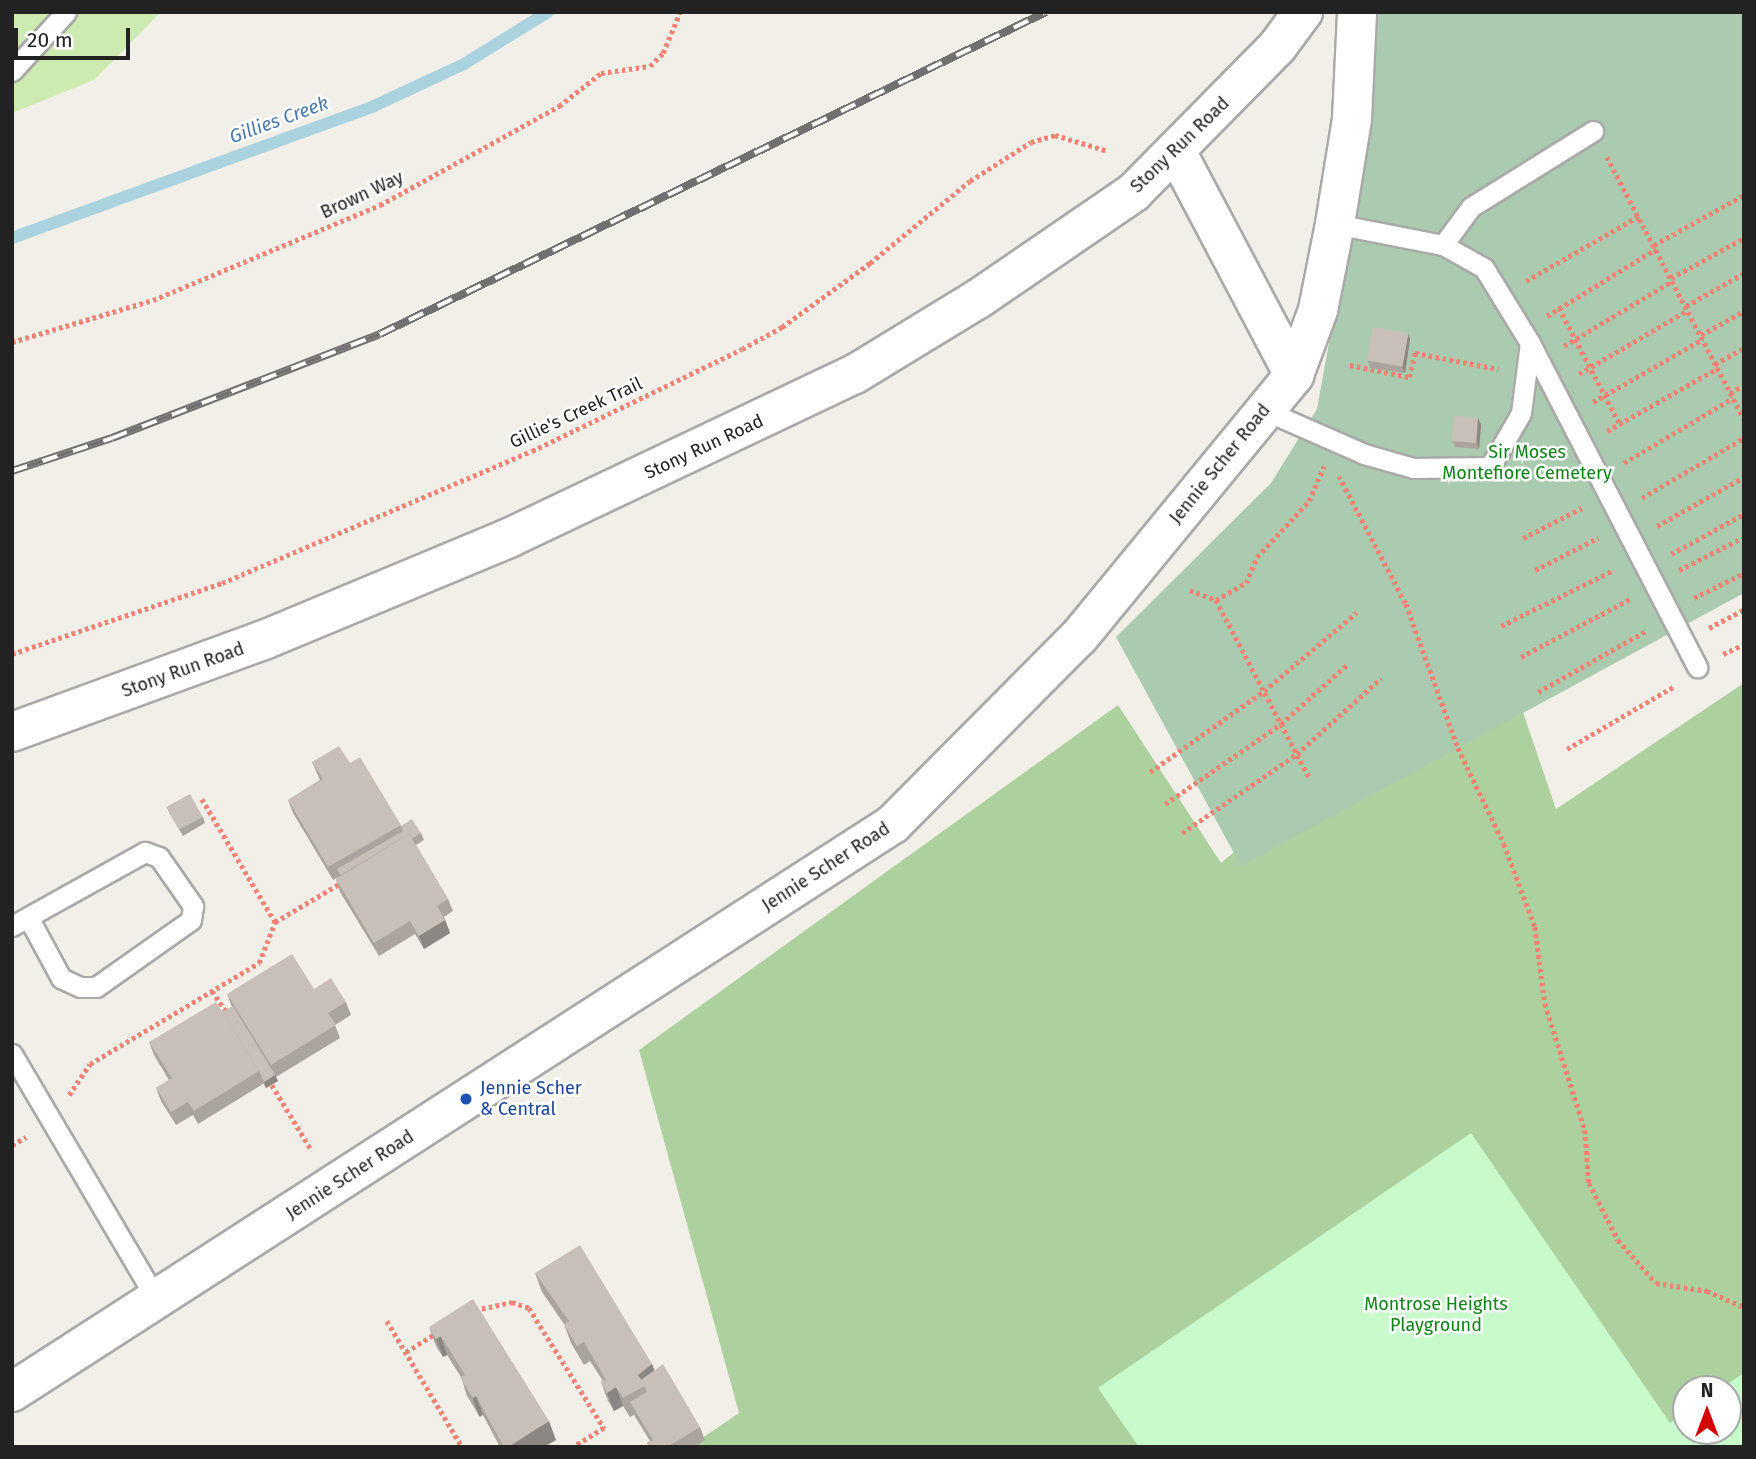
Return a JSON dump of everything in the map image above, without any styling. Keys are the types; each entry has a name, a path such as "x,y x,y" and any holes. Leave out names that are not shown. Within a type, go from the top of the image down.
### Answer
{"street":[{"name":"Stony Run Road","path":"12,732 276,635 509,538 855,374 978,299 1134,192 1177,153 1277,47 1303,12"},
{"name":"Jennie Scher Road","path":"12,1392 893,824 1079,637 1294,375 1318,310 1335,224 1352,119 1357,12"},
{"path":"1177,153 1294,375"}],"lane":[{"path":"12,71 66,12"},
{"path":"1443,245 1471,207 1594,131"},
{"path":"1264,410 1364,454 1413,468 1490,467 1521,413 1533,368 1526,337 1484,268 1443,245 1335,224"},
{"path":"1533,368 1553,389 1568,416 1697,667"},
{"path":"145,852 159,857 193,906 191,920 96,987 80,987 61,978 20,922 145,852"},
{"path":"12,1054 157,1300"}],"path":[{"name":"Brown Way","path":"12,342 153,300 380,205 559,106 601,73 650,66 663,53 680,12"},
{"path":"1594,131 1744,419"},
{"name":"Gillie's Creek Trail","path":"12,654 222,583 533,451 742,349 804,311 970,181 1031,142 1055,135 1078,138 1108,151"},
{"path":"1526,337 1559,308 1744,195"},
{"path":"1501,296 1639,216"},
{"path":"1349,365 1409,377 1415,353 1533,368 1672,279 1744,238"},
{"path":"1553,389 1744,273"},
{"path":"1559,308 1620,424"},
{"path":"1568,416 1744,310"},
{"path":"1583,446 1744,348"},
{"path":"1600,478 1744,385"},
{"path":"1521,657 1744,438"},
{"path":"1337,472 1406,604 1458,748 1504,844 1535,927 1545,1004 1585,1130 1589,1183 1618,1240 1656,1283 1707,1290 1744,1307"},
{"path":"1501,626 1744,477"},
{"path":"1216,600 1246,583 1257,557 1309,502"},
{"path":"1535,570 1634,546 1744,514"},
{"path":"1523,538 1634,546 1744,537"},
{"path":"1538,692 1744,573"},
{"path":"1190,590 1216,600 1310,779"},
{"path":"1683,641 1744,609"},
{"path":"1150,772 1264,691 1356,614"},
{"path":"1166,804 1281,723 1349,663"},
{"path":"1567,749 1690,677 1697,667"},
{"path":"1182,833 1297,754 1381,678"},
{"path":"202,799 275,922"},
{"path":"68,1096 90,1064 259,963 275,922 343,881"},
{"path":"212,991 230,1016"},
{"path":"272,1085 312,1152"},
{"path":"464,1315 487,1304 512,1302 529,1308 604,1428 573,1447"},
{"path":"387,1321 462,1447"},
{"path":"406,1352 441,1330"}],"green space":[{"path":"12,12 161,12 94,80 12,113"},
{"name":"Sir Moses Montefiore Cemetery","path":"1373,12 1744,12 1744,593 1241,866 1116,637 1271,483 1317,409 1350,227"},
{"path":"1470,557 1556,809 1744,683 1744,1447 689,1447 739,1413 639,1050 1118,705 1221,863 1401,712"},
{"name":"Montrose Heights Playground","path":"1471,1133 1670,1423 1672,1422 1672,1445 1742,1445 1741,1375 1744,1373 1744,1447 1139,1447 1098,1388"}],"building":[{"path":"1373,327 1408,333 1403,367 1367,360"},
{"path":"1454,416 1478,418 1476,443 1452,441"},
{"path":"339,746 350,763 360,757 401,825 328,867 288,800 323,779 312,762"},
{"path":"190,794 203,817 179,830 166,807"},
{"path":"412,819 421,833 412,839 409,834 341,875 337,869 403,831 401,826"},
{"path":"409,834 448,899 437,906 445,920 419,936 410,921 374,943 336,879"},
{"path":"292,954 314,989 331,978 346,1002 328,1013 336,1025 271,1065 227,994"},
{"path":"216,1002 259,1071 194,1111 188,1102 171,1112 156,1088 172,1078 149,1042"},
{"path":"233,1006 275,1075 264,1082 222,1012"},
{"path":"580,1245 652,1364 638,1375 645,1386 623,1398 616,1387 607,1393 601,1382 606,1380 584,1342 577,1346 564,1324 569,1321 535,1273"},
{"path":"473,1299 549,1421 508,1447 504,1447 476,1396 473,1398 460,1377 465,1375 441,1336 436,1339 429,1327"},
{"path":"663,1364 700,1427 667,1447 650,1447 647,1443 653,1440 630,1402 647,1392 641,1380"}],"waterway":[{"name":"Gillies Creek","path":"12,238 374,106 464,64 548,12"}],"railway":[{"path":"12,471 112,438 380,334 1046,12"}],"place":[{"name":"Jennie Scher & Central","path":"466,1099"}]}
